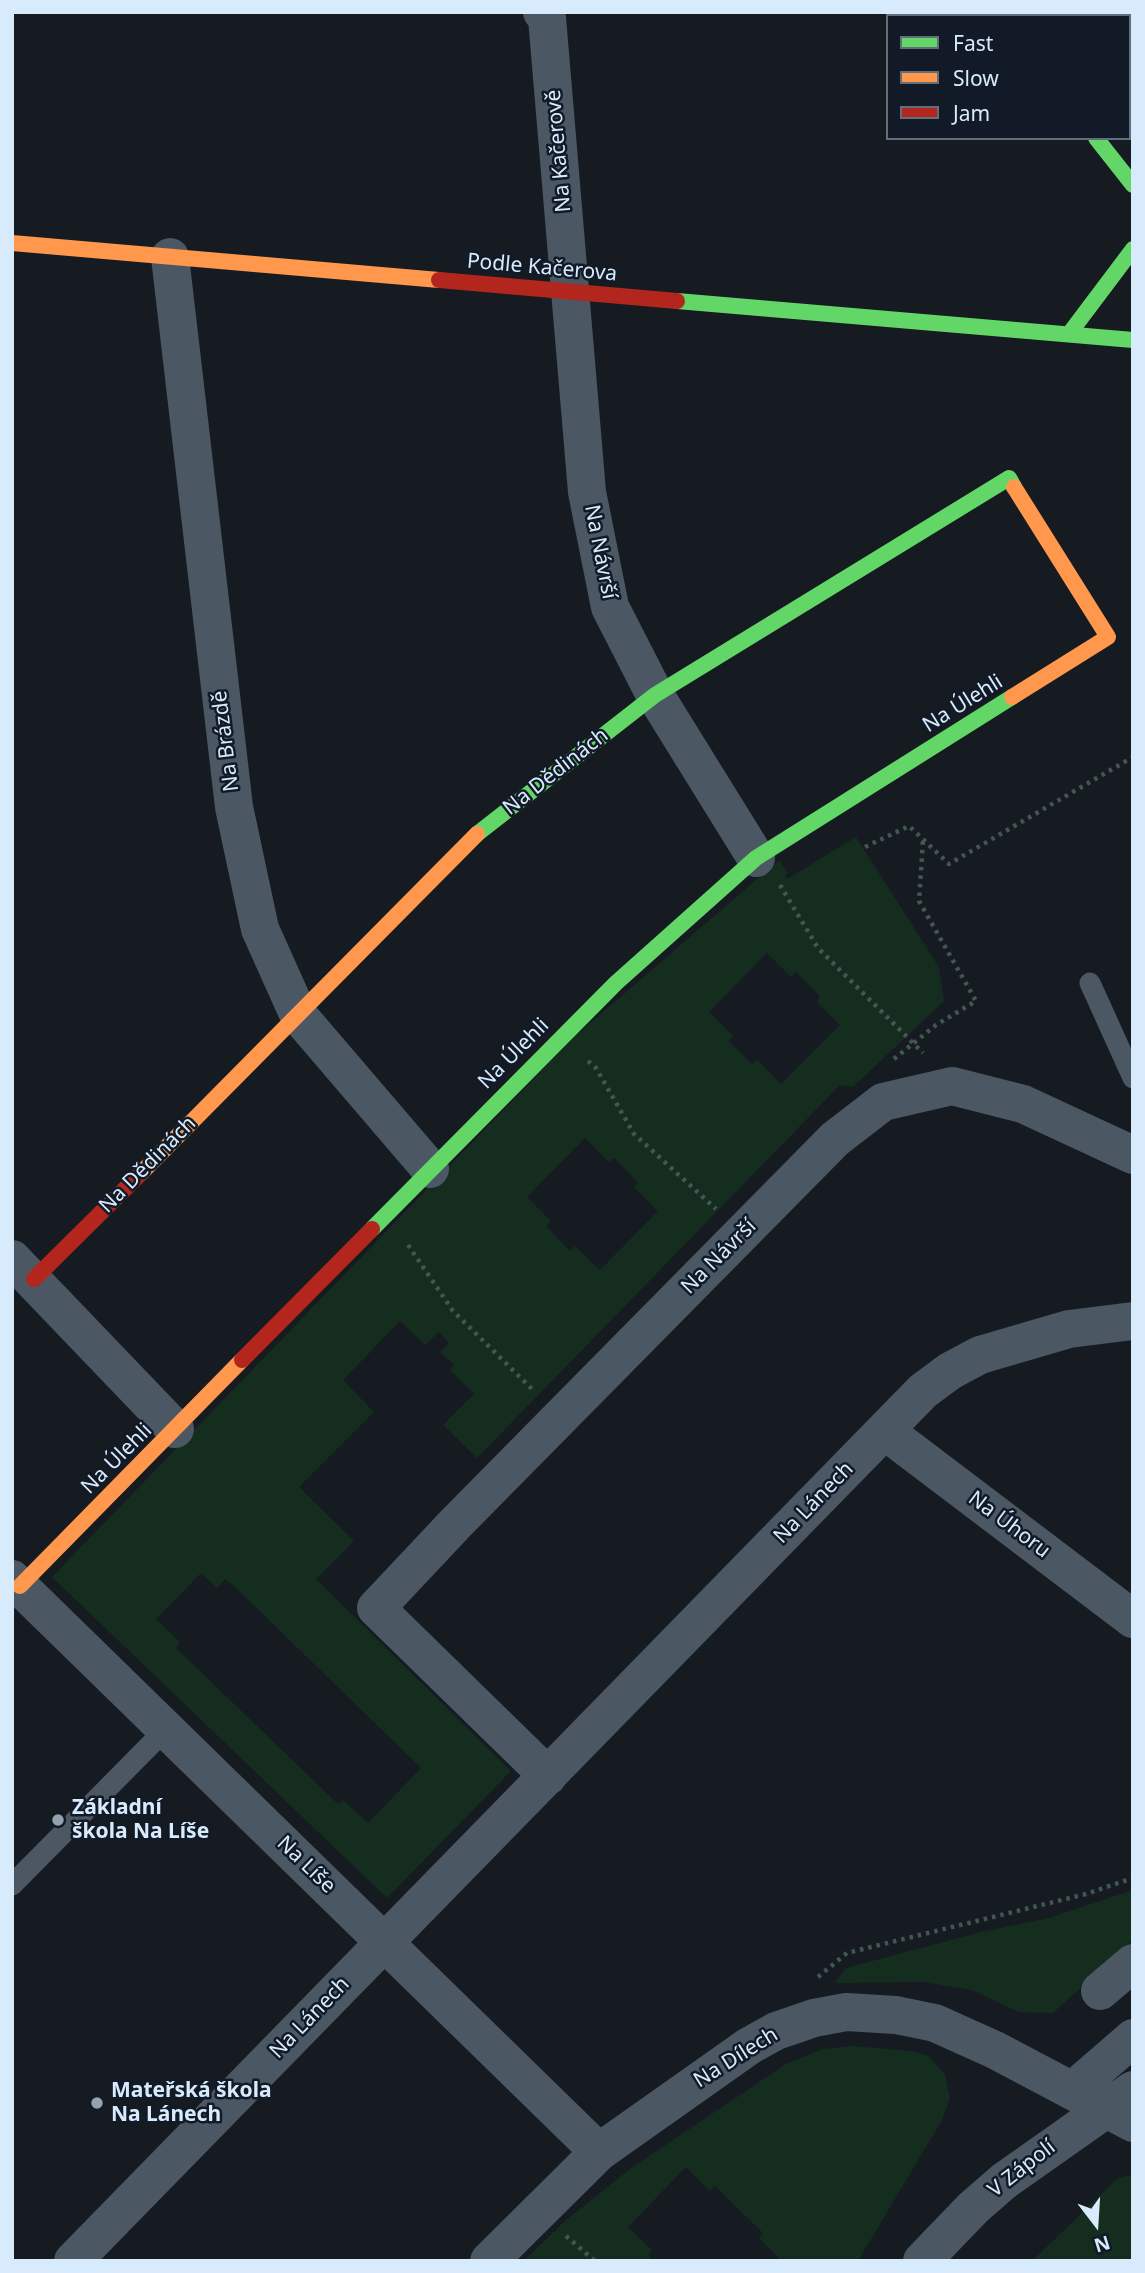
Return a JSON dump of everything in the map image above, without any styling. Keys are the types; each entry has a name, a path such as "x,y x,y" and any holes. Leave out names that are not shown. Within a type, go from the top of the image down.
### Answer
{"street":[{"name":"Na Kačerově","path":"542,12 547,18 571,292"},
{"path":"1098,140 1133,185"},
{"name":"Podle Kačerova","path":"12,243 1133,340"},
{"path":"1069,334 1133,249"},
{"name":"Na Brázdě","path":"170,257 234,807 260,929 299,1016 430,1168"},
{"name":"Na Návrší","path":"571,292 587,492 610,607 655,695 756,858"},
{"name":"Na Dědinách","path":"175,1429 23,1269 299,1016 470,839 655,695 1009,478 1108,637"},
{"name":"Na Úlehli","path":"16,1582 175,1429 430,1168 616,983 756,858 1108,637"},
{"name":"Na Návrší","path":"548,1776 376,1608 456,1523 835,1139 883,1102 952,1086 1023,1104 1133,1155"},
{"name":"Na Lánech","path":"73,2261 923,1391 980,1355 1069,1329 1133,1321"},
{"name":"Na Úhoru","path":"884,1431 1133,1619"},
{"name":"Na Líše","path":"16,1582 599,2152"},
{"path":"1100,1991 1133,1963"},
{"name":"Na Dílech","path":"489,2261 599,2152 678,2094 776,2031 846,2012 896,2015 935,2023 1111,2103"},
{"name":"V Zápolí","path":"922,2261 1004,2181 1111,2103 1133,2038"}],"lane":[{"path":"1090,983 1133,1078"},
{"path":"12,1885 166,1729"}],"path":[{"path":"865,847 909,826 949,864 1133,757"},
{"path":"923,840 919,901 975,1001 936,1026"},
{"path":"786,893 818,948 952,1086"},
{"path":"596,1068 634,1134 720,1212"},
{"path":"414,1250 453,1311 541,1397"},
{"path":"811,1983 847,1953 1086,1894 1133,1878"},
{"path":"564,2234 595,2261"}],"green space":[{"path":"856,837 939,967 944,1001 853,1087 840,1085 477,1458 443,1425 474,1394 450,1370 454,1365 440,1352 449,1343 439,1332 425,1345 400,1321 343,1380 374,1412 299,1487 354,1541 316,1579 511,1771 387,1898 52,1577 574,1037 779,860 788,873 785,875 787,879","holes":["767,953 791,977 796,972 820,996 817,1002 840,1025 781,1084 757,1060 752,1064 729,1041 733,1036 709,1012","585,1138 609,1162 614,1158 638,1182 634,1187 658,1211 600,1270 575,1246 570,1251 546,1226 551,1221 527,1197","201,1573 217,1588 225,1579 421,1768 368,1823 343,1800 338,1804 176,1648 180,1642 156,1619"]},
{"path":"1133,1890 1133,1940 1053,2013 1019,2012 972,1990 924,1982 835,1983 846,1968 981,1932 1049,1918"},
{"path":"853,2046 927,2055 945,2074 950,2098 942,2120 858,2261 782,2261 759,2238 763,2233 715,2186 710,2191 686,2167 628,2227 652,2250 648,2255 653,2261 524,2261 566,2220 631,2168 786,2064 822,2049"},
{"path":"1133,2175 1133,2261 1032,2261 1118,2178"}],"traffic: fast":[{"path":"1098,140 1133,185"},
{"path":"1069,334 1133,249"},
{"path":"677,301 1133,340"},
{"path":"477,834 655,695 1009,478 1014,487"},
{"path":"372,1229 616,983 756,858 1012,697"}],"traffic: slow":[{"path":"12,243 439,280"},
{"path":"1012,697 1108,637 1014,487"},
{"path":"141,1173 477,834"},
{"path":"20,1586 242,1360"}],"traffic: jam":[{"path":"439,280 677,301"},
{"path":"34,1279 141,1173"},
{"path":"242,1360 372,1229"}],"place":[{"name":"Základní škola Na Líše","path":"58,1820"},
{"name":"Mateřská škola Na Lánech","path":"97,2103"}]}
